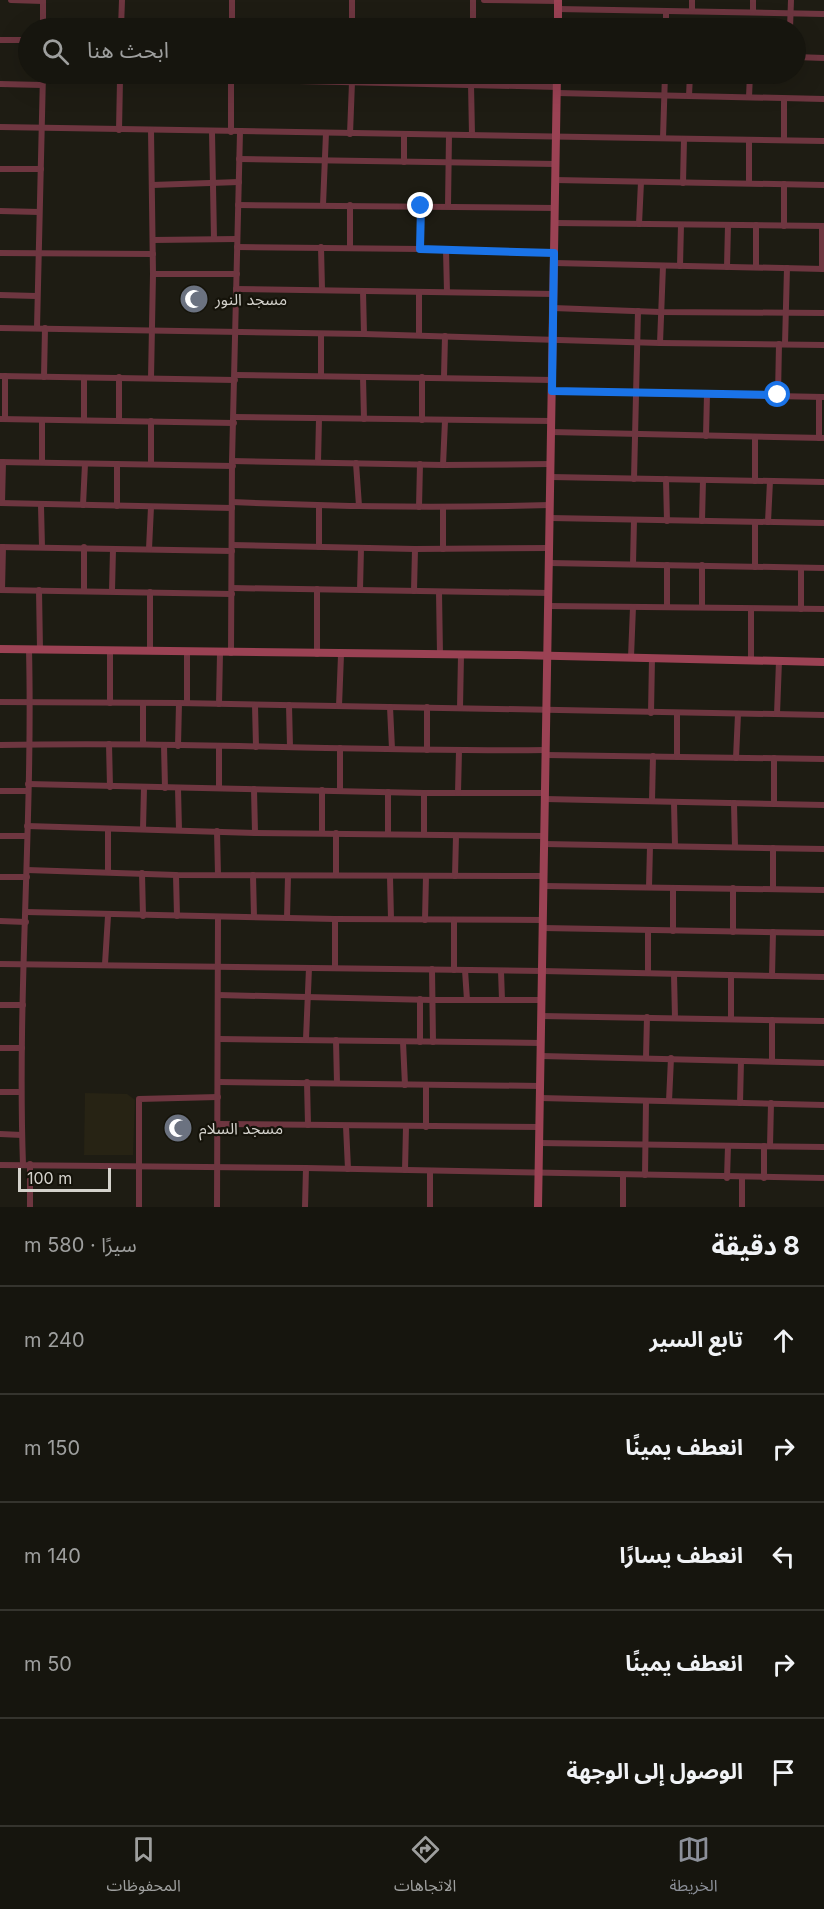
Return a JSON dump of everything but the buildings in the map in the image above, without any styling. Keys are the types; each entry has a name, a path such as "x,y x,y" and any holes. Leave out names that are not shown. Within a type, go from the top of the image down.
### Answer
{"street":[{"path":"11,0 43,0 43,18"},
{"path":"121,18 122,0"},
{"path":"232,0 232,18"},
{"path":"352,0 352,18"},
{"path":"473,18 474,0"},
{"path":"484,0 666,11 824,14"},
{"path":"692,0 692,11"},
{"path":"753,0 753,12"},
{"path":"791,0 791,18"},
{"path":"666,11 666,18"},
{"path":"0,40 18,40"},
{"path":"806,57 824,58"},
{"path":"0,84 42,85 37,328"},
{"path":"119,130 120,84"},
{"path":"231,84 231,132"},
{"path":"350,134 352,84"},
{"path":"438,84 664,95 824,99"},
{"path":"471,84 472,135"},
{"path":"538,1207 557,84"},
{"path":"663,138 665,84"},
{"path":"690,84 690,96"},
{"path":"749,98 750,84"},
{"path":"784,99 784,140"},
{"path":"0,127 824,141"},
{"path":"151,130 153,240 151,378"},
{"path":"212,132 214,239"},
{"path":"231,653 240,132"},
{"path":"323,205 326,134"},
{"path":"404,134 404,162"},
{"path":"448,206 449,135"},
{"path":"683,183 684,139"},
{"path":"748,140 749,183"},
{"path":"239,159 556,164"},
{"path":"0,169 40,169"},
{"path":"555,180 824,185"},
{"path":"152,185 239,182"},
{"path":"639,224 641,182"},
{"path":"784,184 784,226"},
{"path":"238,204 555,208"},
{"path":"350,204 350,248"},
{"path":"420,249 421,206"},
{"path":"0,211 39,212"},
{"path":"554,263 823,269 823,226 555,223"},
{"path":"680,266 681,225"},
{"path":"727,267 728,225"},
{"path":"756,225 756,267"},
{"path":"153,240 237,239"},
{"path":"237,247 554,253"},
{"path":"321,248 322,289"},
{"path":"447,250 447,292"},
{"path":"0,253 153,254"},
{"path":"660,343 663,266"},
{"path":"778,395 787,268"},
{"path":"153,274 237,274"},
{"path":"236,289 554,294"},
{"path":"363,291 364,334"},
{"path":"419,292 419,335"},
{"path":"0,295 36,297"},
{"path":"553,308 660,312 824,313"},
{"path":"634,479 638,310"},
{"path":"0,328 824,345"},
{"path":"45,328 45,377"},
{"path":"321,334 321,375"},
{"path":"444,377 445,336"},
{"path":"551,421 2,419 2,376 151,378 321,375 552,380"},
{"path":"363,376 364,419"},
{"path":"119,377 119,421"},
{"path":"422,377 422,420"},
{"path":"84,378 84,420"},
{"path":"551,432 821,438 821,397 552,391"},
{"path":"706,436 707,394"},
{"path":"318,462 319,419"},
{"path":"42,420 42,462"},
{"path":"151,421 151,463"},
{"path":"444,465 445,421"},
{"path":"755,437 755,481"},
{"path":"550,505 151,507 41,506 1,503 2,462 551,464"},
{"path":"356,462 359,506"},
{"path":"83,505 85,464"},
{"path":"117,464 117,506"},
{"path":"419,507 420,464"},
{"path":"550,477 824,482"},
{"path":"666,479 667,520"},
{"path":"702,521 703,480"},
{"path":"768,522 770,481"},
{"path":"41,506 42,547"},
{"path":"319,506 319,547"},
{"path":"149,549 151,507"},
{"path":"443,507 443,549"},
{"path":"550,518 824,523"},
{"path":"633,564 634,520"},
{"path":"755,522 755,567"},
{"path":"549,548 2,547 1,590 150,592 317,589 549,593"},
{"path":"84,547 84,591"},
{"path":"360,590 361,548"},
{"path":"112,591 113,549"},
{"path":"414,591 415,549"},
{"path":"549,563 824,568"},
{"path":"667,565 667,608"},
{"path":"702,565 702,607"},
{"path":"801,568 801,609"},
{"path":"317,589 317,654"},
{"path":"39,590 40,650"},
{"path":"150,592 150,650"},
{"path":"439,592 440,655"},
{"path":"548,606 824,609"},
{"path":"631,657 633,607"},
{"path":"751,661 752,609"},
{"path":"0,649 631,657 824,662"},
{"path":"23,1164 21,1092 27,877 29,649"},
{"path":"110,650 110,703"},
{"path":"187,651 187,703"},
{"path":"219,704 220,653"},
{"path":"339,706 340,655"},
{"path":"460,708 461,656"},
{"path":"651,712 652,658"},
{"path":"777,714 778,661"},
{"path":"0,702 390,706 824,715"},
{"path":"143,703 143,744"},
{"path":"178,746 179,703"},
{"path":"255,705 256,747"},
{"path":"289,705 290,747"},
{"path":"390,706 392,749"},
{"path":"427,708 427,750"},
{"path":"677,757 678,713"},
{"path":"736,758 738,714"},
{"path":"109,744 110,787"},
{"path":"0,745 143,744 824,759"},
{"path":"164,745 165,788"},
{"path":"219,746 219,788"},
{"path":"340,748 340,791"},
{"path":"458,793 459,751"},
{"path":"652,756 652,801"},
{"path":"774,758 774,804"},
{"path":"0,791 28,788 219,788 824,805"},
{"path":"143,829 144,788"},
{"path":"178,788 179,830"},
{"path":"254,789 255,833"},
{"path":"322,790 322,833"},
{"path":"388,792 388,834"},
{"path":"424,793 424,834"},
{"path":"674,802 675,846"},
{"path":"734,803 735,847"},
{"path":"27,826 255,833 424,834 650,846 824,849"},
{"path":"108,829 108,872"},
{"path":"217,831 218,875"},
{"path":"336,833 336,875"},
{"path":"0,836 27,836"},
{"path":"455,876 456,836"},
{"path":"649,887 650,846"},
{"path":"773,848 773,890"},
{"path":"27,870 176,875 455,876 673,888 824,890"},
{"path":"142,873 143,916"},
{"path":"176,875 177,916"},
{"path":"253,875 254,917"},
{"path":"287,918 288,876"},
{"path":"424,920 426,876"},
{"path":"0,877 27,877"},
{"path":"390,877 391,919"},
{"path":"673,888 673,931"},
{"path":"733,888 733,932"},
{"path":"26,912 108,916 454,920 648,931 824,933"},
{"path":"105,964 108,916"},
{"path":"217,1207 218,917"},
{"path":"335,919 336,968"},
{"path":"454,920 454,970"},
{"path":"0,921 26,922"},
{"path":"648,931 648,973"},
{"path":"772,976 773,932"},
{"path":"0,964 501,970 824,977"},
{"path":"306,1039 309,968"},
{"path":"432,969 433,1042"},
{"path":"465,970 467,1000"},
{"path":"501,970 501,1000"},
{"path":"675,974 675,1018"},
{"path":"731,975 731,1019"},
{"path":"218,995 542,1000"},
{"path":"420,999 420,1042"},
{"path":"0,1005 23,1005"},
{"path":"541,1016 824,1021"},
{"path":"646,1058 647,1017"},
{"path":"772,1020 772,1061"},
{"path":"219,1039 541,1043"},
{"path":"336,1040 337,1083"},
{"path":"403,1042 405,1085"},
{"path":"0,1048 22,1048"},
{"path":"541,1056 824,1063"},
{"path":"669,1101 671,1059"},
{"path":"740,1103 741,1061"},
{"path":"219,1082 540,1086"},
{"path":"307,1083 308,1125"},
{"path":"426,1085 426,1127"},
{"path":"0,1092 21,1092"},
{"path":"139,1207 137,1167 139,1099 218,1097"},
{"path":"540,1098 824,1106"},
{"path":"645,1175 646,1101"},
{"path":"764,1178 771,1103"},
{"path":"218,1124 540,1127"},
{"path":"346,1126 348,1169"},
{"path":"405,1170 406,1127"},
{"path":"0,1134 22,1135"},
{"path":"539,1143 824,1147"},
{"path":"727,1178 728,1146"},
{"path":"30,1164 30,1207"},
{"path":"0,1165 306,1168 727,1178 824,1178"},
{"path":"305,1207 306,1168"},
{"path":"430,1171 430,1207"},
{"path":"622,1207 623,1175"},
{"path":"742,1178 742,1207"}],"shaded area":[{"path":"85,1093 127,1094 135,1100 133,1155 84,1155"}],"place":[{"name":"مسجد النور","path":"194,299"},
{"name":"مسجد السلام","path":"178,1128"}],"route":[{"path":"421,206 420,249 554,253 552,391 778,395"}]}
